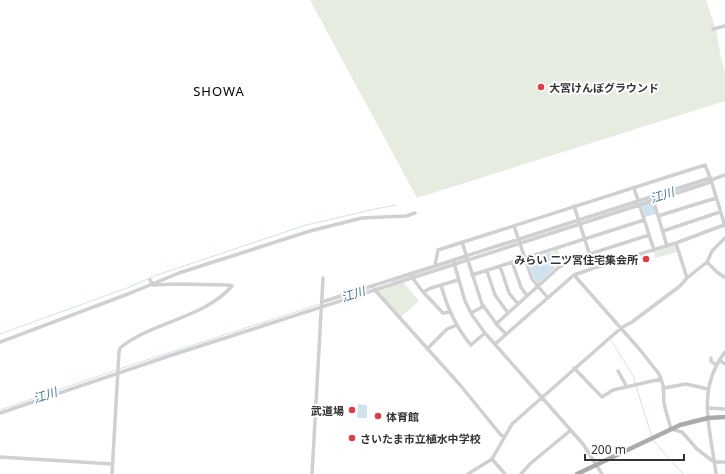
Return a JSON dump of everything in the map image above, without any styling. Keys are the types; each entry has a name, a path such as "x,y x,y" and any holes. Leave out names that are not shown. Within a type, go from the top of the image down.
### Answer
{"main road":[{"path":"577,474 672,429 708,418 725,417"}],"street":[{"path":"713,29 725,26"},
{"path":"435,265 438,250 705,165 725,226 668,246 574,275 495,344"},
{"path":"0,413 322,304 653,198 708,182 710,179 725,175"},
{"path":"634,188 654,250"},
{"path":"653,198 668,246"},
{"path":"658,216 716,198"},
{"path":"574,206 594,268"},
{"path":"663,231 720,212"},
{"path":"0,342 128,294 151,282 316,230 362,218 406,216 415,213"},
{"path":"472,275 644,220"},
{"path":"514,226 532,279 547,297"},
{"path":"496,324 558,268 571,260 649,235"},
{"path":"468,474 492,459 512,424 621,328 632,322 680,286 687,278 707,262 712,251 725,238"},
{"path":"462,242 472,275 484,306 496,324 506,334"},
{"path":"676,243 687,278"},
{"path":"322,304 374,289 435,265 453,262"},
{"path":"453,262 465,301 471,313 485,333 541,398 584,444 602,474"},
{"path":"512,262 521,287 527,296"},
{"path":"707,262 717,272 724,277 725,276"},
{"path":"500,266 509,293 518,304"},
{"path":"486,271 495,295 508,314"},
{"path":"411,275 423,292 443,313 450,312"},
{"path":"574,275 641,351 659,374 664,388 664,404 672,429 682,432 697,449 714,462 725,462"},
{"path":"312,474 323,278"},
{"path":"423,292 458,280"},
{"path":"112,474 120,348 140,335 210,304 232,286 175,284 153,286 151,282"},
{"path":"441,285 456,325 471,345 485,333"},
{"path":"374,289 504,437"},
{"path":"471,313 484,306"},
{"path":"427,349 447,329 456,325"},
{"path":"716,474 707,408 708,389 716,365 725,352"},
{"path":"711,358 711,361 716,365"},
{"path":"719,360 725,364"},
{"path":"574,368 602,397 609,391 661,379"},
{"path":"618,371 627,387"},
{"path":"664,388 686,384 708,389"},
{"path":"707,408 725,409 725,417"},
{"path":"521,474 531,463 571,430"},
{"path":"0,457 113,464"},
{"path":"492,459 505,474"}],"shaded area":[{"name":"大宮けんぽグラウンド","path":"310,0 706,0 717,33 725,73 725,101 417,198"},
{"path":"676,245 678,252 655,258 654,252"},
{"path":"558,249 562,263 556,267 552,252"},
{"path":"403,282 419,301 401,317 376,290"}],"water":[{"path":"653,202 656,214 645,217 642,206"},
{"path":"551,252 555,268 538,283 534,278 528,260"},
{"path":"358,404 367,405 367,418 357,418"}],"waterway":[{"name":"江川","path":"655,198 707,181"},
{"name":"江川","path":"580,221 652,199"},
{"path":"0,334 127,288 157,275 306,225 396,205"},
{"name":"江川","path":"521,240 577,222"},
{"name":"江川","path":"500,247 518,241"},
{"name":"江川","path":"413,275 463,259"},
{"name":"江川","path":"392,282 410,276"},
{"name":"江川","path":"119,369 320,304"},
{"path":"611,340 634,377 635,383"},
{"name":"江川","path":"0,410 116,370"},
{"path":"636,386 652,437"},
{"path":"653,440 683,474"}],"place":[{"name":"大宮けんぽグラウンド","path":"541,87"},
{"name":"みらい 二ツ宮住宅集会所","path":"646,259"},
{"name":"武道場","path":"352,410"},
{"name":"体育館","path":"378,416"},
{"name":"さいたま市立植水中学校","path":"352,438"}],"district":[{"name":"SHOWA","path":"219,91"}]}
